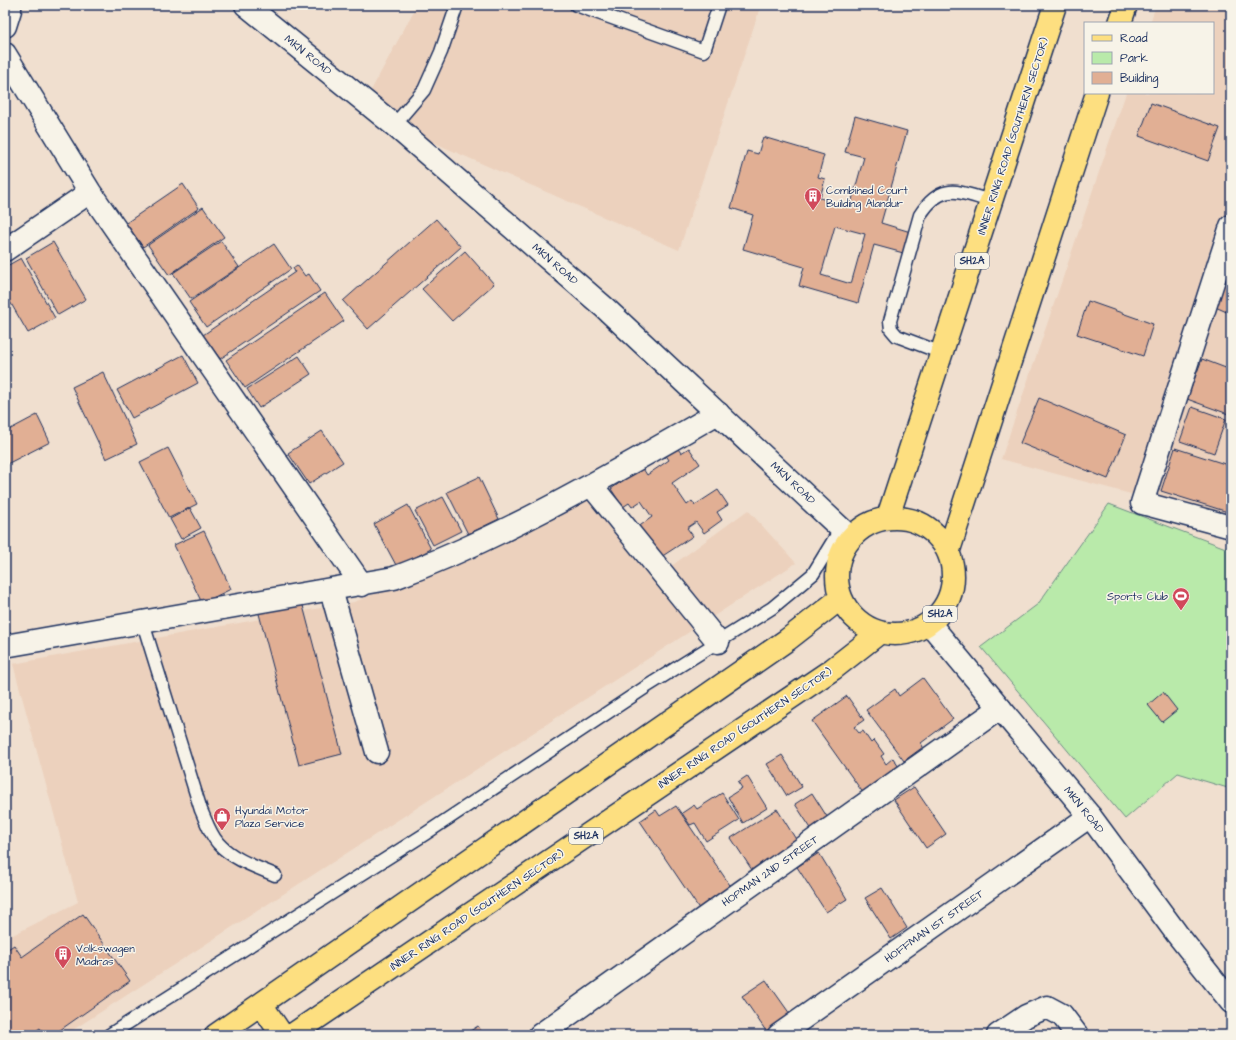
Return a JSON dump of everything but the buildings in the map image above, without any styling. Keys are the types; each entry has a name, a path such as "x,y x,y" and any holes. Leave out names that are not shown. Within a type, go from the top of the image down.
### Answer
{"main road":[{"name":"INNER RING ROAD (SOUTHERN SECTOR)","path":"888,517 1055,5"},
{"path":"1120,22 1126,5"},
{"path":"948,550 1097,94"},
{"name":"SH2A","path":"888,517 913,520 934,531 948,550 954,574 951,596 944,610 930,624 904,634 879,633 855,619 840,598 836,574 846,533 888,517"},
{"path":"216,1035 780,644 840,598"},
{"name":"INNER RING ROAD (SOUTHERN SECTOR)","path":"292,1035 833,669 879,633"},
{"path":"261,1004 282,1035"}],"street":[{"path":"5,26 10,5"},
{"name":"MKN ROAD","path":"246,5 394,125 605,308 846,533"},
{"path":"5,54 90,192 362,585"},
{"path":"5,250 90,192"},
{"path":"1231,226 1142,503 1231,527"},
{"path":"5,646 362,585 394,578 423,568 591,485 718,413"},
{"path":"591,485 718,642"},
{"path":"331,590 377,752"},
{"name":"MKN ROAD","path":"930,624 1090,816 1177,934 1231,1002"},
{"name":"HOPMAN 2ND STREET","path":"540,1035 1000,708"},
{"name":"HOFFMAN 1ST STREET","path":"779,1035 1090,816"},
{"path":"998,1035 1026,1016 1047,1006 1062,1015 1077,1035"}],"lane":[{"path":"394,125 424,90 441,52 457,5"},
{"path":"576,5 704,51 719,5"},
{"path":"942,353 897,336 891,329 890,321 920,215 929,200 940,194 951,191 991,201"},
{"path":"109,1035 425,834 646,688 772,608 813,574 846,533"},
{"path":"143,623 201,810 210,830 219,843 236,857 275,875"}],"shaded area":[{"path":"417,5 761,5 679,250 412,133 368,96"},
{"path":"1156,5 1231,5 1231,521 1001,459 1126,94 1214,94 1214,22 1150,22"},
{"path":"593,496 659,575 748,510 796,563 65,1035 5,1035 5,939 78,902 13,664 354,602 469,557"}],"green space":[{"path":"1109,504 1231,550 1231,789 1178,773 1125,819 981,647 1038,604"}],"place":[{"name":"Combined Court Building Alandur","path":"813,211"},
{"name":"Sports Club","path":"1181,611"},
{"name":"Hyundai Motor Plaza Service","path":"222,831"},
{"name":"Volkswagen Madras","path":"63,969"}]}
